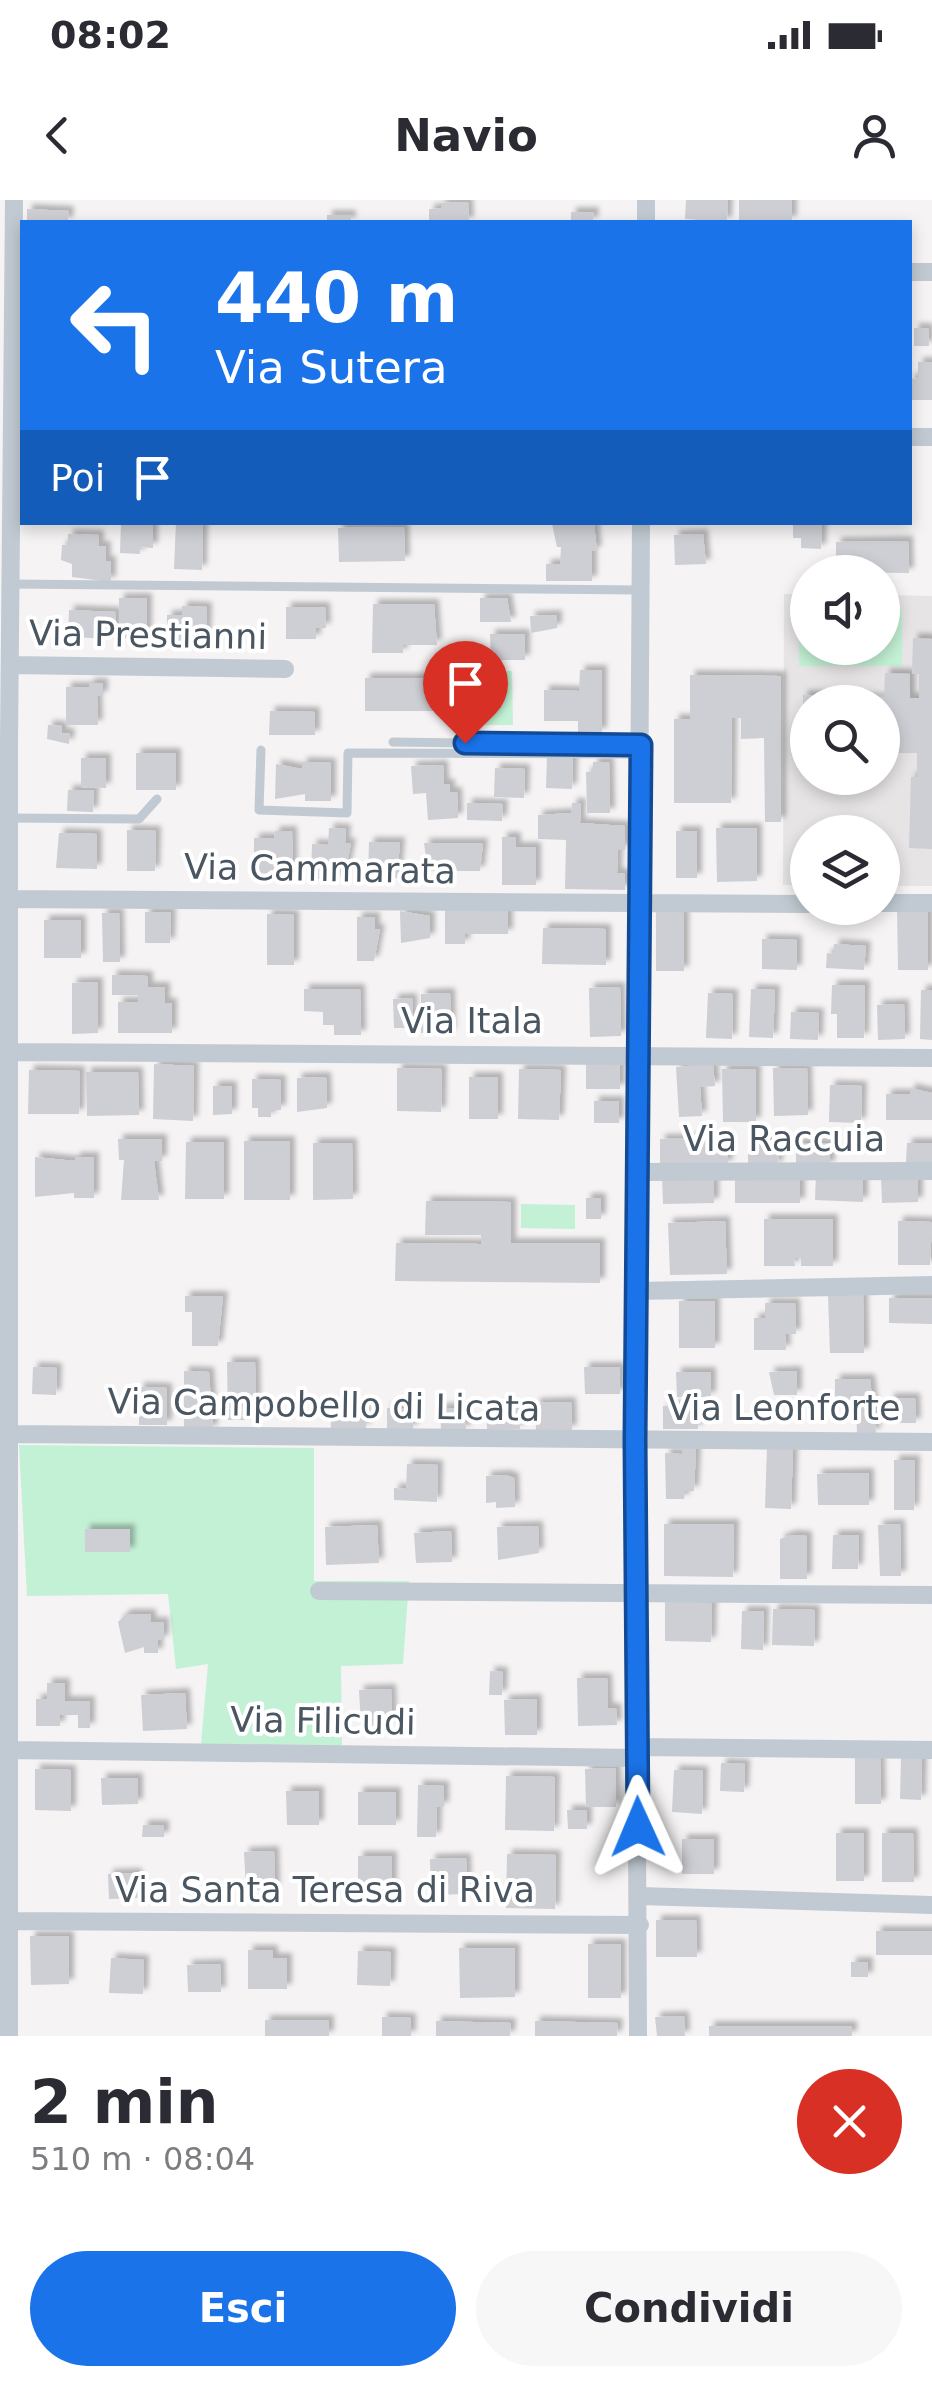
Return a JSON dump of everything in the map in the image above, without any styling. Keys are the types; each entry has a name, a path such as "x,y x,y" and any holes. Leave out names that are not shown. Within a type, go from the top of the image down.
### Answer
{"street":[{"path":"9,2036 4,1972 9,1920 5,1823 9,1750 6,1511 12,1434 6,1289 11,1052 5,899 10,818 4,743 10,665 6,587 14,200"},
{"path":"638,2036 635,1440 641,525"},
{"name":"Via Prestianni","path":"10,665 285,669"},
{"path":"465,743 641,749"},
{"name":"Via Cammarata","path":"5,899 790,904"},
{"path":"900,903 932,902"},
{"name":"Via Itala","path":"11,1052 932,1058"},
{"name":"Via Raccuia","path":"636,1172 932,1171"},
{"path":"636,1290 932,1284"},
{"name":"Via Campobello di Licata","path":"12,1434 635,1440"},
{"name":"Via Leonforte","path":"635,1440 932,1442"},
{"path":"320,1592 932,1595"},
{"name":"Via Filicudi","path":"9,1750 932,1750"},
{"path":"640,1896 932,1906"},
{"name":"Via Santa Teresa di Riva","path":"9,1920 640,1925"}],"lane":[{"path":"6,587 641,590"},
{"path":"393,742 465,743"},
{"path":"261,750 259,810 346,813 348,753 641,749"},
{"path":"10,818 139,818 157,799"}],"shaded area":[{"path":"784,594 790,594 790,665 900,665 900,595 932,596 932,886 900,886 900,815 790,815 790,885 783,885"}],"green space":[{"path":"902,609 902,666 799,666 900,665"},
{"path":"464,671 512,671 513,725 465,725"},
{"path":"521,1204 575,1205 575,1229 521,1228"},
{"path":"19,1445 314,1448 314,1581 409,1581 403,1664 341,1666 342,1745 201,1744 208,1664 176,1669 168,1594 27,1596"}],"building":[{"path":"686,200 728,200 727,220 685,219"},
{"path":"739,200 792,200 792,220 739,220"},
{"path":"468,202 469,220 429,220 429,209 441,208 441,203"},
{"path":"27,209 69,211 68,220 27,220"},
{"path":"571,212 594,212 593,220 571,220"},
{"path":"327,215 351,215 351,220 327,220"},
{"path":"914,328 928,328 929,346 914,346"},
{"path":"918,362 932,362 932,400 912,400 912,378 918,379"},
{"path":"121,525 153,525 153,548 140,547 140,554 120,553"},
{"path":"176,525 203,525 202,570 174,569"},
{"path":"552,525 594,525 597,551 592,551 592,581 546,581 546,564 560,564 561,547 557,547"},
{"path":"793,525 822,525 821,549 801,548 801,538 793,538"},
{"path":"404,527 405,561 339,562 338,528"},
{"path":"68,534 99,535 99,546 106,546 106,561 111,561 111,582 72,577 72,564 61,560"},
{"path":"703,534 706,564 675,565 674,535"},
{"path":"908,541 909,573 900,573 900,555 836,555 836,542"},
{"path":"119,598 147,598 147,638 119,638"},
{"path":"480,598 507,598 511,622 480,622"},
{"path":"373,604 434,604 437,645 403,645 403,653 372,653"},
{"path":"182,606 207,607 206,650 175,649 176,633 167,633 167,615 182,615"},
{"path":"286,607 325,607 326,628 316,628 316,639 286,639"},
{"path":"69,610 116,612 116,639 68,637"},
{"path":"557,615 557,628 531,633 530,616"},
{"path":"490,634 525,634 525,660 491,660"},
{"path":"913,638 932,639 932,849 909,848 911,777 917,777 917,753 900,753 900,685 885,685 885,673 910,674 910,698 919,698 919,674 912,674"},
{"path":"580,670 602,670 602,733 578,732 578,721 544,721 544,690 579,691"},
{"path":"690,675 781,676 781,822 765,822 764,738 741,739 741,718 732,718 731,803 674,803 674,719 690,719"},
{"path":"365,678 453,678 453,711 365,711"},
{"path":"89,683 103,683 103,696 97,696 98,725 66,725 66,687 89,687"},
{"path":"270,711 315,712 315,735 269,735"},
{"path":"48,725 62,726 62,733 70,733 69,744 47,739"},
{"path":"136,753 176,753 176,790 136,790"},
{"path":"547,756 573,757 572,789 546,788"},
{"path":"81,758 106,758 106,788 81,787"},
{"path":"302,762 331,763 331,801 305,801 305,794 275,799 276,764 302,769"},
{"path":"593,762 609,762 610,813 587,813 586,772 593,772"},
{"path":"443,765 444,784 450,784 450,792 457,792 458,818 428,820 426,793 413,794 411,766"},
{"path":"495,768 525,769 524,798 494,797"},
{"path":"68,790 94,790 93,812 67,811"},
{"path":"467,803 503,804 502,821 467,820"},
{"path":"572,803 581,803 580,823 625,826 625,850 618,850 617,873 625,874 625,890 565,889 566,840 538,839 538,815 571,813"},
{"path":"329,828 346,829 345,843 351,843 345,874 338,873 338,879 311,879 312,844 328,845"},
{"path":"716,828 757,828 757,881 717,882"},
{"path":"127,830 156,831 155,871 127,871"},
{"path":"275,831 292,831 293,882 254,882 254,838 274,838"},
{"path":"676,831 697,831 697,878 676,878"},
{"path":"59,833 97,834 97,869 56,868"},
{"path":"502,837 516,837 516,847 536,847 536,885 502,885"},
{"path":"369,842 400,842 397,878 368,878"},
{"path":"424,843 483,843 480,871 428,871"},
{"path":"900,907 928,907 928,970 898,970"},
{"path":"656,908 684,908 684,971 656,971"},
{"path":"445,910 508,910 508,934 465,934 465,944 445,944"},
{"path":"400,911 430,916 430,938 401,943"},
{"path":"145,912 171,912 170,943 145,943"},
{"path":"102,913 119,913 120,962 103,962"},
{"path":"267,914 294,915 294,965 267,965"},
{"path":"357,917 375,917 375,929 380,929 374,961 357,961"},
{"path":"44,920 81,920 81,958 44,958"},
{"path":"543,928 606,929 606,965 542,964"},
{"path":"762,939 797,940 797,970 762,969"},
{"path":"834,944 866,946 864,970 826,968 827,953 834,954"},
{"path":"112,975 148,976 148,987 165,987 165,1003 172,1003 172,1033 118,1033 118,1002 138,1002 138,995 112,995"},
{"path":"98,982 98,1033 72,1034 72,983"},
{"path":"832,985 865,985 864,1038 837,1038 837,1014 831,1014"},
{"path":"620,987 621,1036 590,1037 589,988"},
{"path":"304,989 360,989 361,1035 334,1035 334,1025 323,1025 323,1012 304,1011"},
{"path":"751,989 775,990 773,1038 749,1037"},
{"path":"921,990 932,990 932,1040 920,1039"},
{"path":"450,993 451,1033 421,1033 421,994"},
{"path":"708,993 733,994 732,1039 706,1038"},
{"path":"412,998 413,1028 394,1028 393,999"},
{"path":"904,1004 905,1039 878,1040 877,1005"},
{"path":"791,1012 819,1013 818,1040 790,1039"},
{"path":"586,1061 620,1061 620,1089 586,1089"},
{"path":"154,1064 194,1066 193,1121 153,1119"},
{"path":"713,1064 715,1086 700,1087 702,1116 679,1117 676,1067"},
{"path":"397,1068 442,1069 441,1112 397,1111"},
{"path":"773,1068 807,1068 808,1115 774,1116"},
{"path":"519,1069 561,1070 559,1120 518,1119"},
{"path":"722,1069 756,1069 756,1122 723,1122"},
{"path":"29,1070 80,1071 79,1114 28,1114"},
{"path":"86,1072 138,1072 139,1115 87,1116"},
{"path":"326,1077 327,1108 297,1112 297,1078"},
{"path":"469,1077 498,1077 498,1119 469,1119"},
{"path":"252,1079 281,1080 281,1110 271,1110 271,1117 258,1117 258,1108 252,1108"},
{"path":"830,1085 862,1086 861,1123 829,1122"},
{"path":"213,1086 232,1086 232,1114 213,1115"},
{"path":"910,1088 932,1093 932,1120 886,1120 886,1094 910,1094"},
{"path":"594,1101 619,1101 619,1123 594,1123"},
{"path":"728,1138 728,1165 660,1165 660,1139"},
{"path":"118,1139 162,1139 162,1161 154,1161 159,1200 121,1200 124,1160 119,1160"},
{"path":"748,1140 779,1140 778,1166 748,1165"},
{"path":"244,1141 290,1141 290,1200 244,1200"},
{"path":"186,1142 224,1142 224,1199 185,1199"},
{"path":"313,1143 352,1143 353,1199 313,1200"},
{"path":"796,1143 830,1143 830,1166 796,1166"},
{"path":"907,1143 932,1143 932,1164 911,1167 906,1162"},
{"path":"35,1157 75,1161 75,1157 94,1157 94,1198 74,1198 74,1193 35,1197"},
{"path":"714,1175 714,1203 663,1204 662,1176"},
{"path":"816,1175 863,1177 863,1202 815,1200"},
{"path":"735,1176 800,1177 800,1203 735,1203"},
{"path":"881,1177 918,1177 918,1202 882,1203"},
{"path":"586,1198 601,1198 601,1219 586,1219"},
{"path":"426,1201 511,1202 511,1243 600,1243 600,1283 395,1281 396,1243 481,1244 481,1235 425,1235"},
{"path":"764,1219 833,1219 833,1266 801,1266 801,1258 794,1258 795,1266 764,1266"},
{"path":"725,1221 727,1274 670,1275 668,1223"},
{"path":"898,1221 932,1222 930,1265 898,1265"},
{"path":"863,1294 864,1353 830,1353 828,1295"},
{"path":"185,1296 223,1296 218,1346 192,1346 192,1312 185,1312"},
{"path":"889,1298 932,1298 932,1324 889,1323"},
{"path":"679,1301 715,1301 715,1348 679,1348"},
{"path":"765,1303 795,1303 796,1334 785,1334 786,1350 754,1350 754,1318 765,1318"},
{"path":"227,1362 255,1362 256,1420 228,1420"},
{"path":"33,1367 57,1368 56,1395 32,1394"},
{"path":"584,1367 620,1367 620,1394 585,1394"},
{"path":"184,1371 209,1372 213,1430 184,1430"},
{"path":"797,1371 797,1395 774,1395 769,1372"},
{"path":"676,1372 711,1372 711,1397 677,1397"},
{"path":"835,1379 870,1379 876,1433 857,1434 856,1402 835,1402"},
{"path":"139,1387 167,1388 167,1425 139,1425"},
{"path":"889,1398 915,1398 916,1423 890,1423"},
{"path":"571,1402 572,1430 536,1431 535,1403"},
{"path":"663,1406 691,1406 691,1415 698,1415 698,1429 663,1429"},
{"path":"365,1407 366,1428 331,1429 330,1408"},
{"path":"486,1407 519,1407 520,1429 487,1429"},
{"path":"387,1408 413,1408 413,1429 387,1429"},
{"path":"440,1408 465,1408 466,1430 441,1430"},
{"path":"767,1447 793,1448 791,1509 765,1508"},
{"path":"682,1448 696,1449 694,1491 685,1491 684,1499 666,1499 665,1453 682,1454"},
{"path":"894,1460 915,1460 914,1510 894,1510"},
{"path":"407,1464 438,1465 437,1502 394,1500 394,1488 406,1489"},
{"path":"869,1473 869,1505 818,1505 817,1474"},
{"path":"486,1476 514,1478 515,1507 496,1508 496,1502 486,1503"},
{"path":"664,1524 734,1524 733,1577 664,1576"},
{"path":"900,1524 901,1576 880,1576 878,1525"},
{"path":"377,1525 379,1563 326,1565 325,1527"},
{"path":"538,1526 539,1553 498,1560 497,1527"},
{"path":"85,1529 130,1529 130,1552 85,1552"},
{"path":"451,1531 452,1562 416,1563 414,1533"},
{"path":"833,1535 859,1535 858,1569 832,1569"},
{"path":"807,1536 807,1579 780,1579 780,1539"},
{"path":"665,1602 712,1603 711,1642 665,1641"},
{"path":"773,1609 815,1610 814,1646 772,1645"},
{"path":"742,1611 764,1611 763,1650 741,1649"},
{"path":"126,1614 151,1614 151,1622 164,1622 164,1640 158,1640 158,1653 144,1653 144,1647 125,1653 118,1622"},
{"path":"490,1671 503,1672 502,1695 489,1695"},
{"path":"577,1678 607,1678 608,1708 616,1708 617,1725 578,1726"},
{"path":"47,1683 65,1683 65,1701 90,1701 90,1728 78,1728 78,1715 60,1715 60,1726 36,1726 36,1699 47,1699"},
{"path":"391,1689 392,1725 361,1726 359,1690"},
{"path":"185,1693 187,1729 143,1731 141,1695"},
{"path":"537,1699 537,1735 505,1735 504,1700"},
{"path":"855,1756 880,1756 881,1804 855,1804"},
{"path":"901,1757 922,1757 921,1800 900,1799"},
{"path":"721,1763 745,1764 744,1792 720,1791"},
{"path":"616,1768 616,1807 586,1807 585,1769"},
{"path":"35,1769 71,1770 71,1811 35,1810"},
{"path":"674,1770 703,1771 702,1814 672,1812"},
{"path":"506,1776 555,1777 554,1831 505,1830"},
{"path":"101,1778 138,1778 138,1804 102,1805"},
{"path":"418,1785 444,1786 444,1807 437,1807 436,1837 417,1837"},
{"path":"286,1791 319,1791 319,1825 287,1825"},
{"path":"358,1792 396,1792 396,1825 358,1825"},
{"path":"567,1810 587,1810 587,1829 568,1829"},
{"path":"143,1825 164,1825 164,1837 142,1837"},
{"path":"836,1833 864,1833 864,1881 836,1881"},
{"path":"882,1833 913,1833 914,1882 882,1882"},
{"path":"682,1839 714,1839 714,1874 682,1874"},
{"path":"274,1851 275,1889 246,1890 244,1852"},
{"path":"507,1854 556,1855 555,1909 506,1908"},
{"path":"358,1856 392,1856 392,1891 358,1891"},
{"path":"466,1858 467,1894 431,1895 430,1859"},
{"path":"137,1873 138,1898 109,1899 108,1874"},
{"path":"656,1920 696,1920 697,1957 656,1957"},
{"path":"876,1931 932,1931 932,1955 876,1955"},
{"path":"30,1936 69,1936 69,1984 31,1985"},
{"path":"588,1944 621,1944 621,1998 588,1998"},
{"path":"459,1948 515,1948 515,1997 460,1998"},
{"path":"248,1950 273,1950 273,1958 287,1958 287,1989 248,1989"},
{"path":"358,1951 391,1952 390,1986 357,1985"},
{"path":"111,1958 144,1960 143,1994 109,1993"},
{"path":"851,1962 868,1962 868,1977 851,1977"},
{"path":"220,1964 221,1992 188,1992 187,1965"},
{"path":"684,2016 685,2036 657,2036 655,2017"},
{"path":"382,2017 411,2018 411,2036 382,2036"},
{"path":"265,2020 329,2020 329,2036 265,2036"},
{"path":"436,2021 511,2023 510,2036 436,2036"},
{"path":"535,2021 618,2023 617,2036 535,2036"},
{"path":"709,2026 852,2026 852,2036 709,2036"}],"route":[{"path":"465,743 641,745 635,1440 638,1827"}]}
